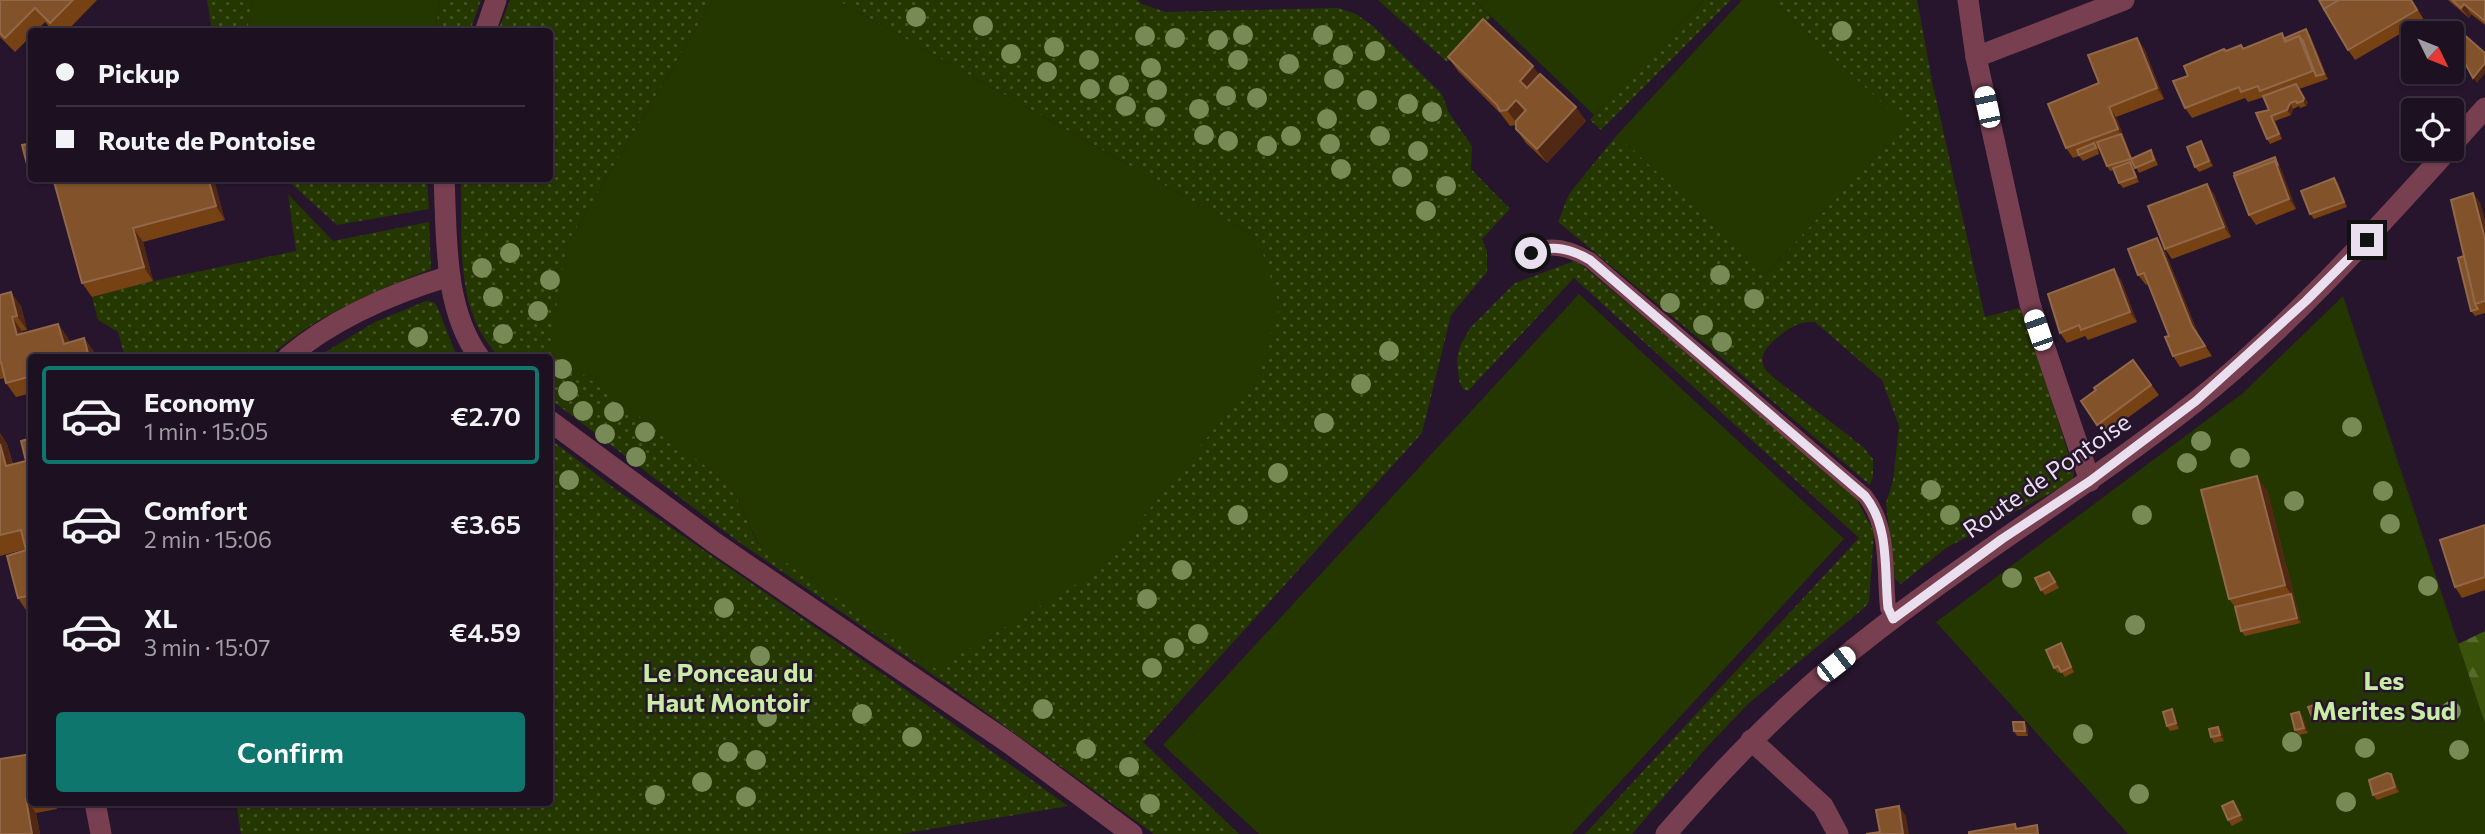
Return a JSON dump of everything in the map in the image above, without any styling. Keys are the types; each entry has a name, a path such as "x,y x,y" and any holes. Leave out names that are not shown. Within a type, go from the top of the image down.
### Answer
{"street":[{"path":"486,28 496,0"},
{"path":"1968,0 1976,57 2029,304 2090,481"},
{"path":"1976,57 2124,0"},
{"name":"Route de Pontoise","path":"2464,131 2485,108"},
{"name":"Route de Pontoise","path":"1665,834 1751,740 1836,664 2002,539 2090,481 2225,376 2306,301 2437,161"},
{"path":"444,182 450,275 456,309 463,331 477,354"},
{"path":"292,354 345,318 402,292 450,275"},
{"path":"553,423 715,542 1009,743 1132,834"},
{"path":"1751,740 1824,806 1839,834"},
{"path":"97,806 101,834"}],"lane":[{"path":"1523,253 1528,254 1542,248 1564,248 1590,260 1865,496 1873,506 1882,531 1888,608 1893,619"}],"green space":[{"path":"207,0 252,0 247,28 212,28"},
{"path":"252,0 440,0 435,28 247,28"},
{"path":"440,0 481,0 471,28 436,28"},
{"path":"510,0 713,0 567,244 550,349 731,485 758,544 1258,238 837,0 1137,0 1166,12 1338,8 1356,14 1373,26 1442,94 1449,113 1472,146 1471,169 1510,209 1482,239 1487,251 1487,272 1451,315 1422,433 1143,742 1239,834 1154,834 948,685 736,540 553,401 553,354 498,354 474,319 468,297 462,249 461,182 553,182 553,28 499,28"},
{"path":"713,0 837,0 1258,238 1280,307 1258,375 1100,570 936,669 758,543 731,485 549,349 567,244"},
{"path":"1378,0 1474,0 1491,17 1447,62"},
{"path":"1474,0 1704,0 1594,115"},
{"path":"1704,0 1731,0 1601,130 1590,120"},
{"path":"1742,0 1771,0 1905,124 1766,274 1617,135"},
{"path":"1771,0 1917,0 1932,81 1985,317 2019,308 2026,318 2074,472 2073,479 2066,485 1946,548 1901,584 1895,579 1886,503 1893,481 1899,426 1882,380 1815,322 1800,323 1787,330 1774,340 1762,358 1765,368 1773,377 1863,447 1873,459 1870,485 1558,222 1569,194 1617,135 1767,273 1904,124"},
{"path":"289,182 427,182 429,209 337,225"},
{"path":"288,194 333,241 429,222 431,269 326,317 273,354 124,354 118,332 98,320 92,297 153,281 296,251"},
{"path":"1574,261 1835,479 1856,498 1874,532 1869,602 1749,703 1705,749 1632,834 1585,834 1859,538 1574,278 1468,391 1463,389 1459,381 1457,360 1460,346 1470,328 1515,283"},
{"path":"1579,294 1844,539 1572,834 1259,834 1163,745"},
{"path":"2343,296 2485,724 2485,834 2128,834 1936,622 2243,393"},
{"path":"426,301 433,302 456,354 322,354 375,322"},
{"path":"553,441 618,491 906,690 1068,806 901,834 241,834 237,806 553,806"},
{"path":"2485,631 2485,724 2458,644"}],"building":[{"path":"0,0 73,0 50,23 35,8 5,38 0,33"},
{"path":"2319,0 2339,0 2324,9"},
{"path":"2339,0 2411,0 2417,10 2348,50 2324,9"},
{"path":"2452,0 2485,0 2485,21 2464,4 2461,8"},
{"path":"1483,19 1533,66 1520,81 1527,88 1540,74 1576,107 1537,149 1516,129 1516,121 1526,110 1516,100 1507,110 1500,111 1448,57"},
{"path":"2306,29 2324,74 2316,76 2299,36 2286,41 2285,38"},
{"path":"2282,33 2285,42 2299,36 2313,71 2260,91 2258,86 2241,92 2239,87 2185,108 2173,81 2188,76 2184,66 2224,49 2226,51 2241,45 2243,49"},
{"path":"2464,35 2485,53 2485,63 2473,78 2464,61"},
{"path":"2137,38 2157,88 2109,107 2118,129 2066,148 2048,104 2099,83 2088,55"},
{"path":"2296,84 2303,101 2290,103 2287,110 2271,116 2279,134 2267,139 2256,113 2269,110 2263,96"},
{"path":"2121,134 2131,159 2107,166 2097,142"},
{"path":"2201,141 2209,161 2195,167 2187,147"},
{"path":"2094,143 2096,148 2079,155 2077,150"},
{"path":"28,144 28,168 22,145"},
{"path":"2151,150 2154,160 2135,168 2131,159"},
{"path":"2275,157 2278,166 2275,161 2235,176 2234,173"},
{"path":"2275,161 2289,199 2249,215 2234,176"},
{"path":"2130,162 2136,177 2119,183 2113,168"},
{"path":"2334,178 2344,202 2310,214 2301,191"},
{"path":"54,182 209,182 216,206 133,228 144,267 82,283"},
{"path":"2207,184 2224,227 2165,249 2148,206"},
{"path":"2473,193 2485,239 2485,301 2475,304 2451,200"},
{"path":"2157,238 2192,326 2205,346 2173,356 2165,337 2169,336 2144,273 2138,275 2128,249"},
{"path":"2464,256 2478,309 2471,311 2458,258"},
{"path":"2114,269 2130,312 2081,330 2079,325 2060,333 2048,294"},
{"path":"11,292 17,316 12,317 17,335 58,324 64,344 84,338 88,354 28,354 28,377 6,383 0,362 0,295"},
{"path":"2133,360 2151,385 2097,425 2081,401 2096,390 2094,388"},
{"path":"28,439 28,596 18,598 7,556 26,550 21,530 0,535 0,444 6,466 26,461 21,441"},
{"path":"2257,476 2285,585 2229,599 2201,490"},
{"path":"2485,525 2485,577 2455,587 2440,540"},
{"path":"2049,572 2055,582 2041,590 2035,578"},
{"path":"2291,594 2297,618 2241,631 2235,607"},
{"path":"2061,643 2071,667 2061,672 2058,666 2054,668 2046,650"},
{"path":"2321,703 2325,713 2312,717 2308,707"},
{"path":"2172,709 2176,723 2167,726 2163,712"},
{"path":"2299,712 2304,728 2295,730 2291,714"},
{"path":"2013,722 2024,722 2025,731 2014,731"},
{"path":"2218,727 2220,735 2211,737 2209,729"},
{"path":"28,755 26,799 32,834 0,834 0,759"},
{"path":"2391,774 2395,787 2373,795 2369,780"},
{"path":"2233,801 2240,815 2228,820 2222,806"},
{"path":"1899,806 1903,834 1866,834 1880,832 1876,810"},
{"path":"2015,824 2016,829 2037,825 2038,834 1969,834 1969,832"}],"district":[{"name":"Le Ponceau du Haut Montoir","path":"728,688"},
{"name":"Les Merites Sud","path":"2384,696"}],"route":[{"path":"1531,253 1542,248 1564,248 1590,260 1865,496 1873,506 1882,531 1888,608 1893,619 2002,539 2090,481 2196,401 2306,301 2367,240"}]}
